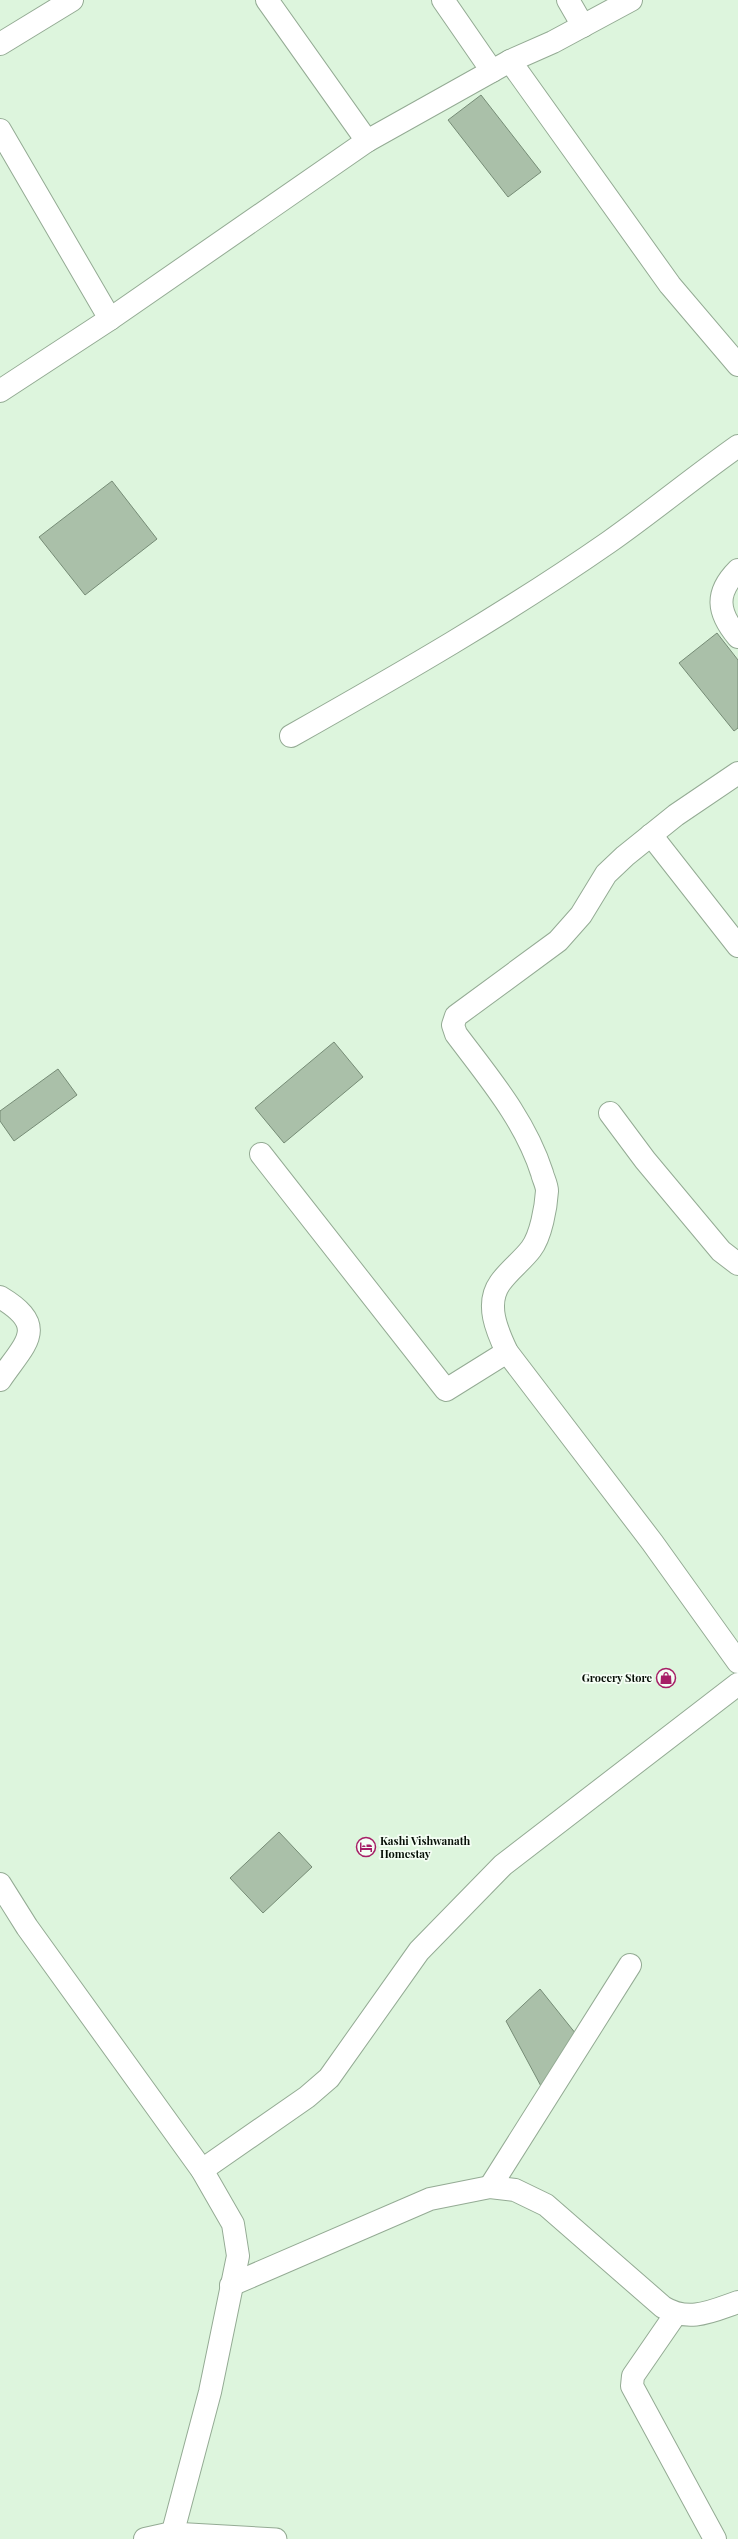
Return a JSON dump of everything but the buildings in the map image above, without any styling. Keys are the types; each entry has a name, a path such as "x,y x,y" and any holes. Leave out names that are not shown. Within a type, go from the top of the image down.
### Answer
{"street":[{"path":"0,44 72,0"},
{"path":"267,0 367,141"},
{"path":"443,0 501,66 670,285 738,365"},
{"path":"568,0 583,26"},
{"path":"0,391 110,319 367,141 501,66 536,50 631,0"},
{"path":"0,130 110,319"},
{"path":"291,736 420,664 610,542 738,446"},
{"path":"738,570 726,582 720,597 723,612 738,637"},
{"path":"738,773 651,835 606,874 581,915 558,941 474,1001 456,1016 453,1025 456,1034 504,1098 526,1136 538,1162 547,1189 540,1227 532,1248 500,1284 493,1301 498,1334 507,1352 652,1542 738,1662"},
{"path":"651,835 738,946"},
{"path":"610,1113 645,1160 721,1252 738,1264"},
{"path":"261,1154 446,1390 507,1352"},
{"path":"0,1297 23,1314 30,1327 29,1336 0,1380"},
{"path":"202,2170 307,2097 329,2078 419,1951 503,1864 738,1684"},
{"path":"0,1884 27,1927 202,2170 233,2224 238,2256 210,2392 172,2536 145,2539"},
{"path":"490,2187 630,1965"},
{"path":"231,2285 430,2199 490,2187 515,2190 546,2205 663,2308 675,2315 696,2316 738,2302"},
{"path":"675,2315 633,2376 632,2386 715,2539"}],"lane":[{"path":"172,2536 276,2539"}],"place":[{"name":"Grocery Store","path":"666,1678"},
{"name":"Kashi Vishwanath Homestay","path":"366,1847"}]}
